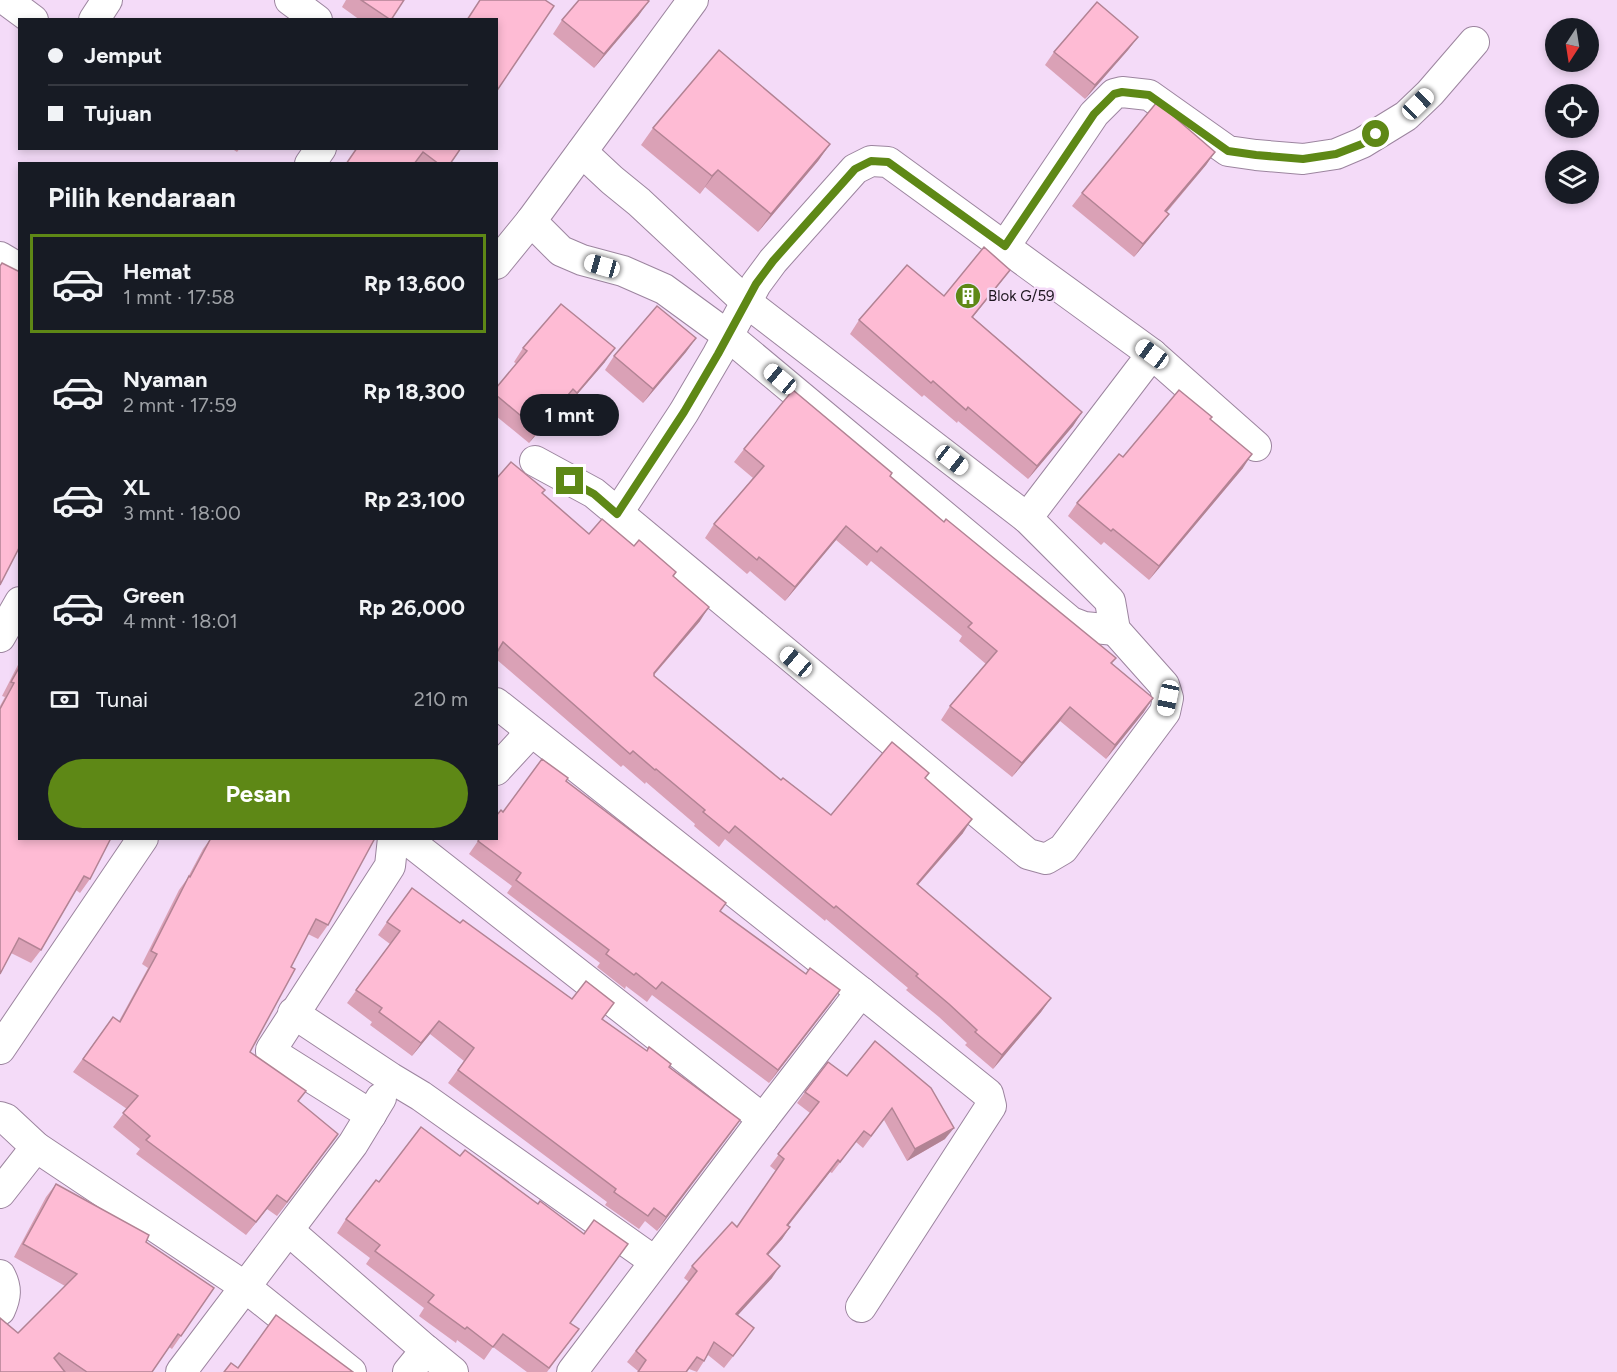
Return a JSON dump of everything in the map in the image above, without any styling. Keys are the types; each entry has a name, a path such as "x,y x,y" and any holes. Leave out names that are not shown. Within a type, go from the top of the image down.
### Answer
{"street":[{"path":"6,0 30,18"},
{"path":"95,18 107,0"},
{"path":"290,0 314,18"},
{"path":"498,262 531,221 693,0"},
{"path":"1005,246 1094,114 1114,94 1122,92 1149,95 1228,151 1303,159 1336,154 1362,144 1406,116 1430,93 1474,42"},
{"path":"535,460 594,494 1028,854 1046,859 1063,849 1165,712 1168,698 1164,685 1115,630 1110,602 1106,596 1027,519 745,301 582,152"},
{"path":"617,514 684,412 718,354 745,301 773,261 855,169 871,161 888,162 1152,354 1256,446"},
{"path":"531,221 561,251 582,260 623,271 664,289 727,335 1071,622 1084,627 1115,630"},
{"path":"0,257 18,268"},
{"path":"1027,519 1152,354"},
{"path":"0,637 18,606"},
{"path":"498,705 988,1094 991,1106 861,1307"},
{"path":"498,768 531,732"},
{"path":"0,1049 142,840"},
{"path":"371,1115 271,1050 392,852 420,843 763,1119"},
{"path":"572,1372 654,1261 861,992"},
{"path":"293,1013 437,1107 654,1261"},
{"path":"181,1372 353,1144 391,1078"},
{"path":"2,1113 36,1147 244,1286 351,1372"},
{"path":"0,1193 36,1147"},
{"path":"289,1231 417,1361 453,1372"},
{"path":"0,1275 5,1284 6,1297 0,1310"}],"building":[{"path":"361,0 404,0 392,18 388,18"},
{"path":"480,0 545,0 554,6 498,89 498,18 468,18"},
{"path":"579,0 649,1 604,54 562,20"},
{"path":"1097,2 1138,37 1095,85 1054,52"},
{"path":"719,50 830,144 771,214 718,170 712,176 653,128"},
{"path":"1157,102 1215,152 1165,211 1169,214 1143,244 1082,193"},
{"path":"356,150 460,150 451,162 436,162 423,152 416,162 347,162"},
{"path":"984,247 1010,270 972,317 1082,412 1037,466 968,407 966,410 933,381 931,383 859,320 907,265 944,296"},
{"path":"2,263 18,271 18,550 0,585 0,266"},
{"path":"561,304 615,348 577,393 573,389 538,430 498,397 498,386 527,351 523,348"},
{"path":"657,306 696,338 653,389 614,356"},
{"path":"793,390 892,473 890,476 944,522 946,519 1116,658 1111,663 1153,698 1115,745 1070,707 1022,763 950,706 997,651 968,627 972,623 881,547 877,552 846,526 795,587 759,557 757,560 714,524 764,466 744,449"},
{"path":"1179,390 1252,454 1159,566 1077,503 1119,454 1123,457"},
{"path":"511,462 545,490 542,493 589,534 602,519 634,546 639,540 676,572 673,576 709,607 654,673 654,676 781,780 783,778 831,815 892,742 929,773 925,778 972,819 917,884 1051,998 1002,1055 916,976 918,974 836,906 834,908 735,826 729,833 656,769 633,751 630,754 503,642 498,651 498,477"},
{"path":"18,670 18,840 110,840 90,879 84,876 41,950 19,938 0,974 0,709 14,683 11,682"},
{"path":"542,759 568,778 566,781 726,903 720,911 806,974 810,968 840,990 778,1070 662,982 656,989 636,973 634,975 606,954 609,950 516,880 521,873 478,841 498,840 498,814 501,810 503,812"},
{"path":"210,840 374,840 328,925 316,919 291,967 295,969 250,1052 306,1091 298,1101 338,1134 287,1202 277,1195 256,1222 146,1140 150,1136 123,1113 138,1096 83,1059 113,1017 120,1022 157,954 151,951"},
{"path":"412,888 460,923 463,920 572,999 586,981 614,1003 602,1019 647,1051 649,1047 671,1064 669,1067 740,1120 666,1217 654,1208 648,1216 614,1192 616,1189 458,1070 474,1048 439,1021 421,1043 379,1012 382,1008 356,990 400,931 387,922"},
{"path":"875,1041 931,1088 954,1128 915,1149 892,1108 871,1136 864,1131 840,1162 838,1160 787,1225 790,1227 767,1254 780,1266 736,1314 754,1328 733,1356 714,1342 704,1361 697,1357 686,1372 638,1372 646,1360 636,1351 697,1271 692,1266 732,1222 737,1227 784,1159 778,1154 819,1102 805,1092 828,1062 847,1076"},
{"path":"421,1127 460,1156 465,1150 538,1204 540,1201 584,1234 594,1220 628,1244 570,1323 579,1329 549,1368 503,1334 493,1347 428,1302 434,1295 375,1251 380,1245 346,1219 376,1180 379,1182"},
{"path":"56,1184 149,1235 146,1242 214,1288 181,1336 178,1334 152,1372 87,1372 59,1353 54,1358 65,1372 0,1372 0,1318 18,1333 77,1274 23,1244"},
{"path":"276,1315 353,1372 224,1372 231,1363 238,1368"}],"place":[{"name":"Blok G/59","path":"968,296"}],"route":[{"path":"570,481 594,494 617,514 684,412 756,284 773,261 855,169 871,161 888,162 1005,246 1094,114 1114,94 1122,92 1149,95 1228,151 1303,159 1336,154 1362,144 1376,134"}]}
